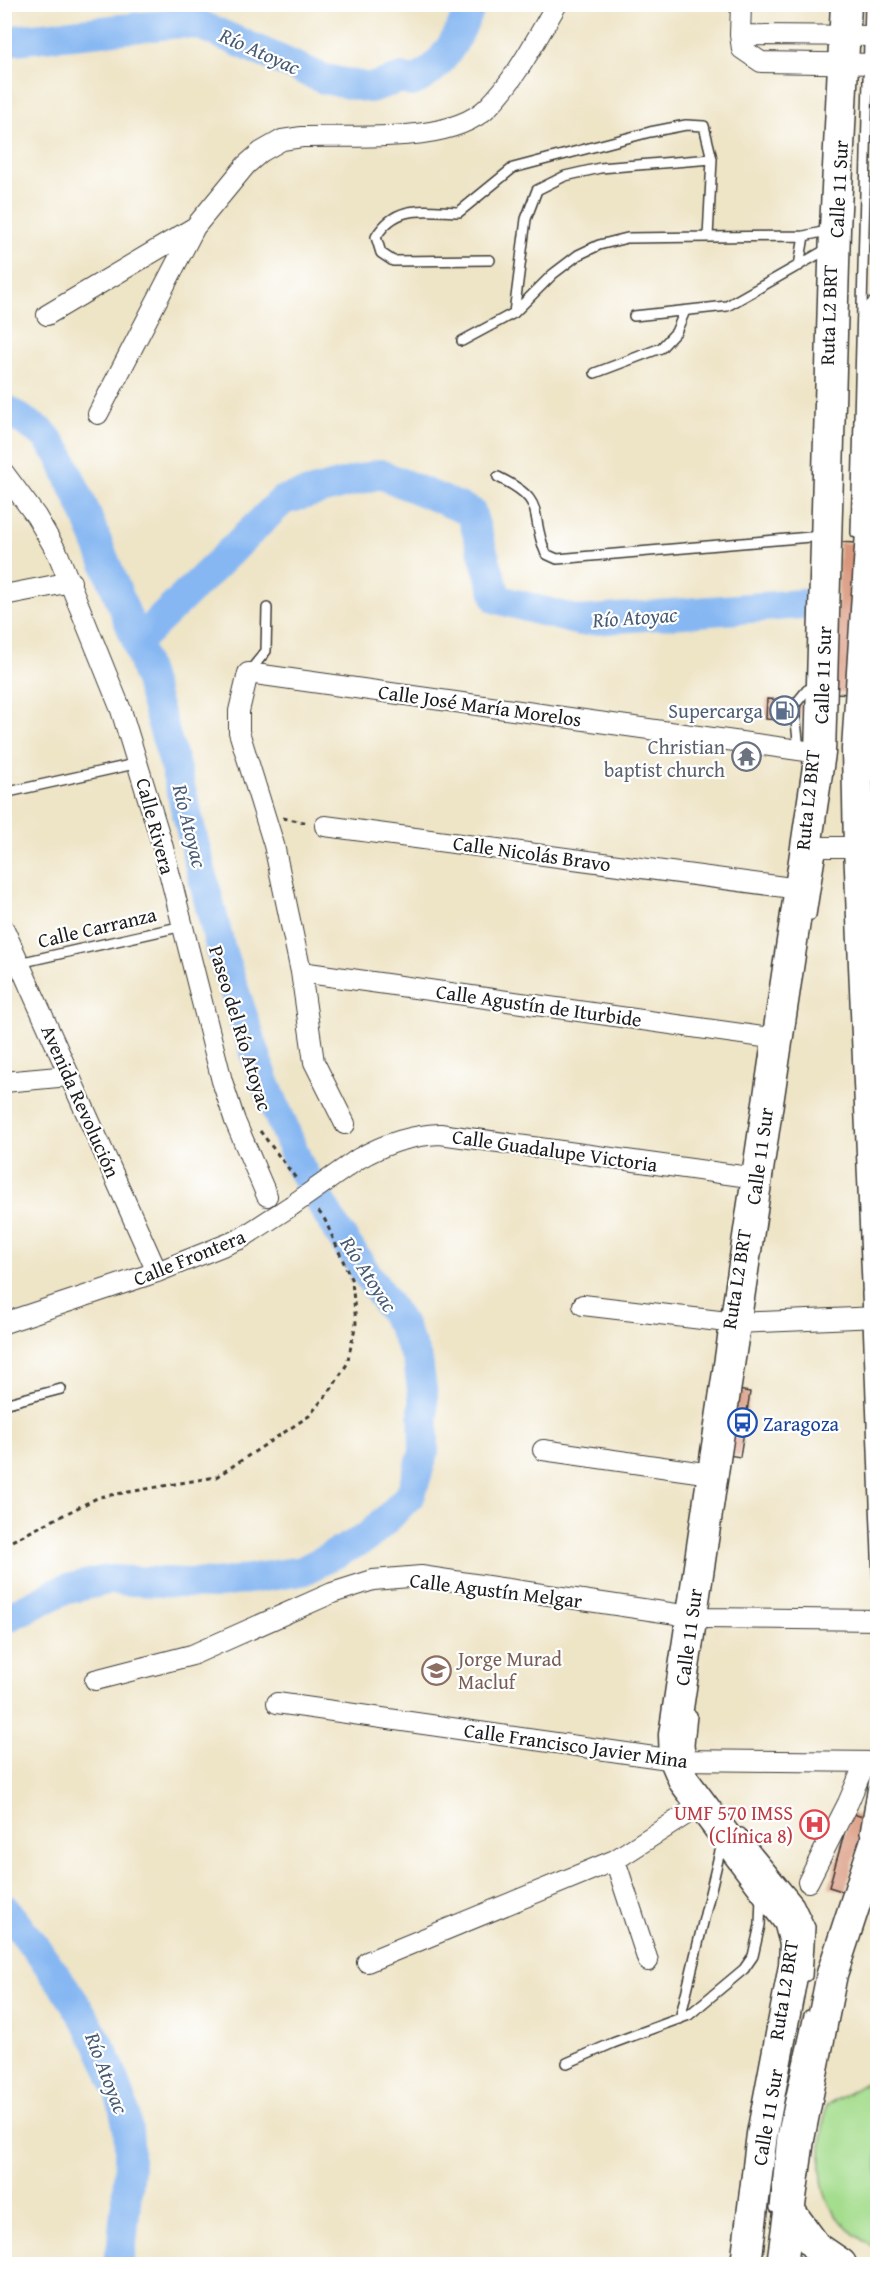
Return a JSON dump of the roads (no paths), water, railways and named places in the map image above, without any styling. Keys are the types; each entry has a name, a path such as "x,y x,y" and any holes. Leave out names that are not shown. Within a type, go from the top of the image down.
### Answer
{"main road":[{"name":"Calle 11 Sur","path":"746,2265 762,2134 794,1966 795,1942 789,1921 762,1887 730,1833 699,1806 684,1781 687,1763 674,1735 700,1617 711,1474 744,1323 756,1178 799,889 817,843 835,237 860,52 846,4"},
{"name":"Calle 11 Sur","path":"872,1303 854,848 857,749 875,517 878,312"},
{"name":"Calle 11 Sur","path":"782,2265 776,2211 798,2139 832,1974 870,1837"},
{"path":"776,2211 816,2247 841,2265"}],"street":[{"path":"99,414 195,227 246,165 261,152 282,140 302,137 431,133 456,127 487,109 557,4"},
{"path":"741,4 742,49 761,62 860,52"},
{"path":"740,35 860,52"},
{"path":"47,315 195,227"},
{"name":"Calle Rivera","path":"4,473 36,516 71,582 139,763 222,1081 235,1121 267,1196"},
{"path":"4,595 71,582"},
{"path":"248,673 240,711 239,732 266,815 301,972 314,1062 345,1124"},
{"name":"Calle José María Morelos","path":"248,673 820,752"},
{"name":"Calle Nicolás Bravo","path":"325,826 799,889"},
{"path":"817,843 854,848"},
{"name":"Avenida Revolución","path":"4,929 157,1272"},
{"name":"Calle Agustín de Iturbide","path":"301,972 777,1039"},
{"path":"4,1082 69,1076"},
{"name":"Calle Guadalupe Victoria","path":"358,1159 395,1141 418,1134 440,1134 756,1178"},
{"name":"Calle Frontera","path":"5,1320 157,1272 240,1239 358,1159"},
{"path":"583,1305 744,1323 872,1303"},
{"path":"543,1450 711,1474"},
{"name":"Calle Agustín Melgar","path":"95,1680 192,1655 332,1593 373,1580 421,1576 700,1617 878,1620"},
{"name":"Calle Francisco Javier Mina","path":"277,1703 687,1763 873,1762"},
{"path":"808,1882 848,1803 873,1762"},
{"path":"367,1962 615,1860 699,1806"},
{"path":"615,1860 648,1961"}],"lane":[{"name":"Ruta L2 BRT","path":"855,4 860,52 856,547"},
{"name":"Ruta L2 BRT","path":"860,52 870,4"},
{"path":"490,260 393,261 381,253 376,237 383,225 404,211 459,212 513,168 650,132 686,125 704,126 712,159 708,237"},
{"path":"514,313 526,219 537,190 565,176 600,168 712,159"},
{"path":"799,266 804,236"},
{"path":"462,341 514,313 565,264 599,245 627,238 835,237"},
{"path":"634,316 727,306 799,266 835,237"},
{"path":"596,373 662,348 676,332 685,311"},
{"path":"498,477 526,493 533,502 544,548 551,558 826,535"},
{"path":"248,673 266,651 267,608"},
{"name":"Ruta L2 BRT","path":"847,802 854,630"},
{"path":"798,700 807,690 822,683"},
{"path":"796,721 820,752"},
{"path":"4,793 139,763"},
{"name":"Ruta L2 BRT","path":"809,928 817,843"},
{"name":"Calle Carranza","path":"20,963 183,926"},
{"path":"872,1303 878,1581"},
{"path":"4,1404 61,1389"},
{"path":"718,1511 729,1441"},
{"path":"687,1763 694,1700"},
{"path":"870,1837 873,1762 878,1734"},
{"name":"Ruta L2 BRT","path":"730,1833 798,1902 810,1927 809,1963 804,1986"},
{"path":"680,2019 730,1833"},
{"path":"567,2063 689,2015 744,1969 753,1956 760,1924 762,1887"},
{"name":"Ruta L2 BRT","path":"776,2211 782,2136 812,2001"},
{"name":"Ruta L2 BRT","path":"776,2211 773,2135 800,2009"}],"waterway":[{"name":"Río Atoyac","path":"4,41 180,23 200,25 324,79 370,88 402,78 412,82 433,69 456,38 472,4"},
{"name":"Río Atoyac","path":"4,408 44,434 59,454 84,509 137,642 174,763 221,950 264,1080 300,1167 337,1230 401,1324 418,1361 423,1396 424,1452 411,1494 389,1517 366,1538 302,1571 215,1584 107,1580 63,1590 4,1619"},
{"name":"Río Atoyac","path":"137,642 283,500 380,474 471,512 497,599 579,621 802,604"},
{"name":"Río Atoyac","path":"4,1908 81,2012 111,2070 121,2100 128,2131 129,2158 122,2246 118,2264"}],"place":[{"name":"Supercarga","path":"784,710"},
{"name":"Christian baptist church","path":"746,757"},
{"name":"Zaragoza","path":"742,1423"},
{"name":"Jorge Murad Macluf","path":"437,1670"},
{"name":"UMF 570 IMSS (Clínica 8)","path":"814,1824"}]}
